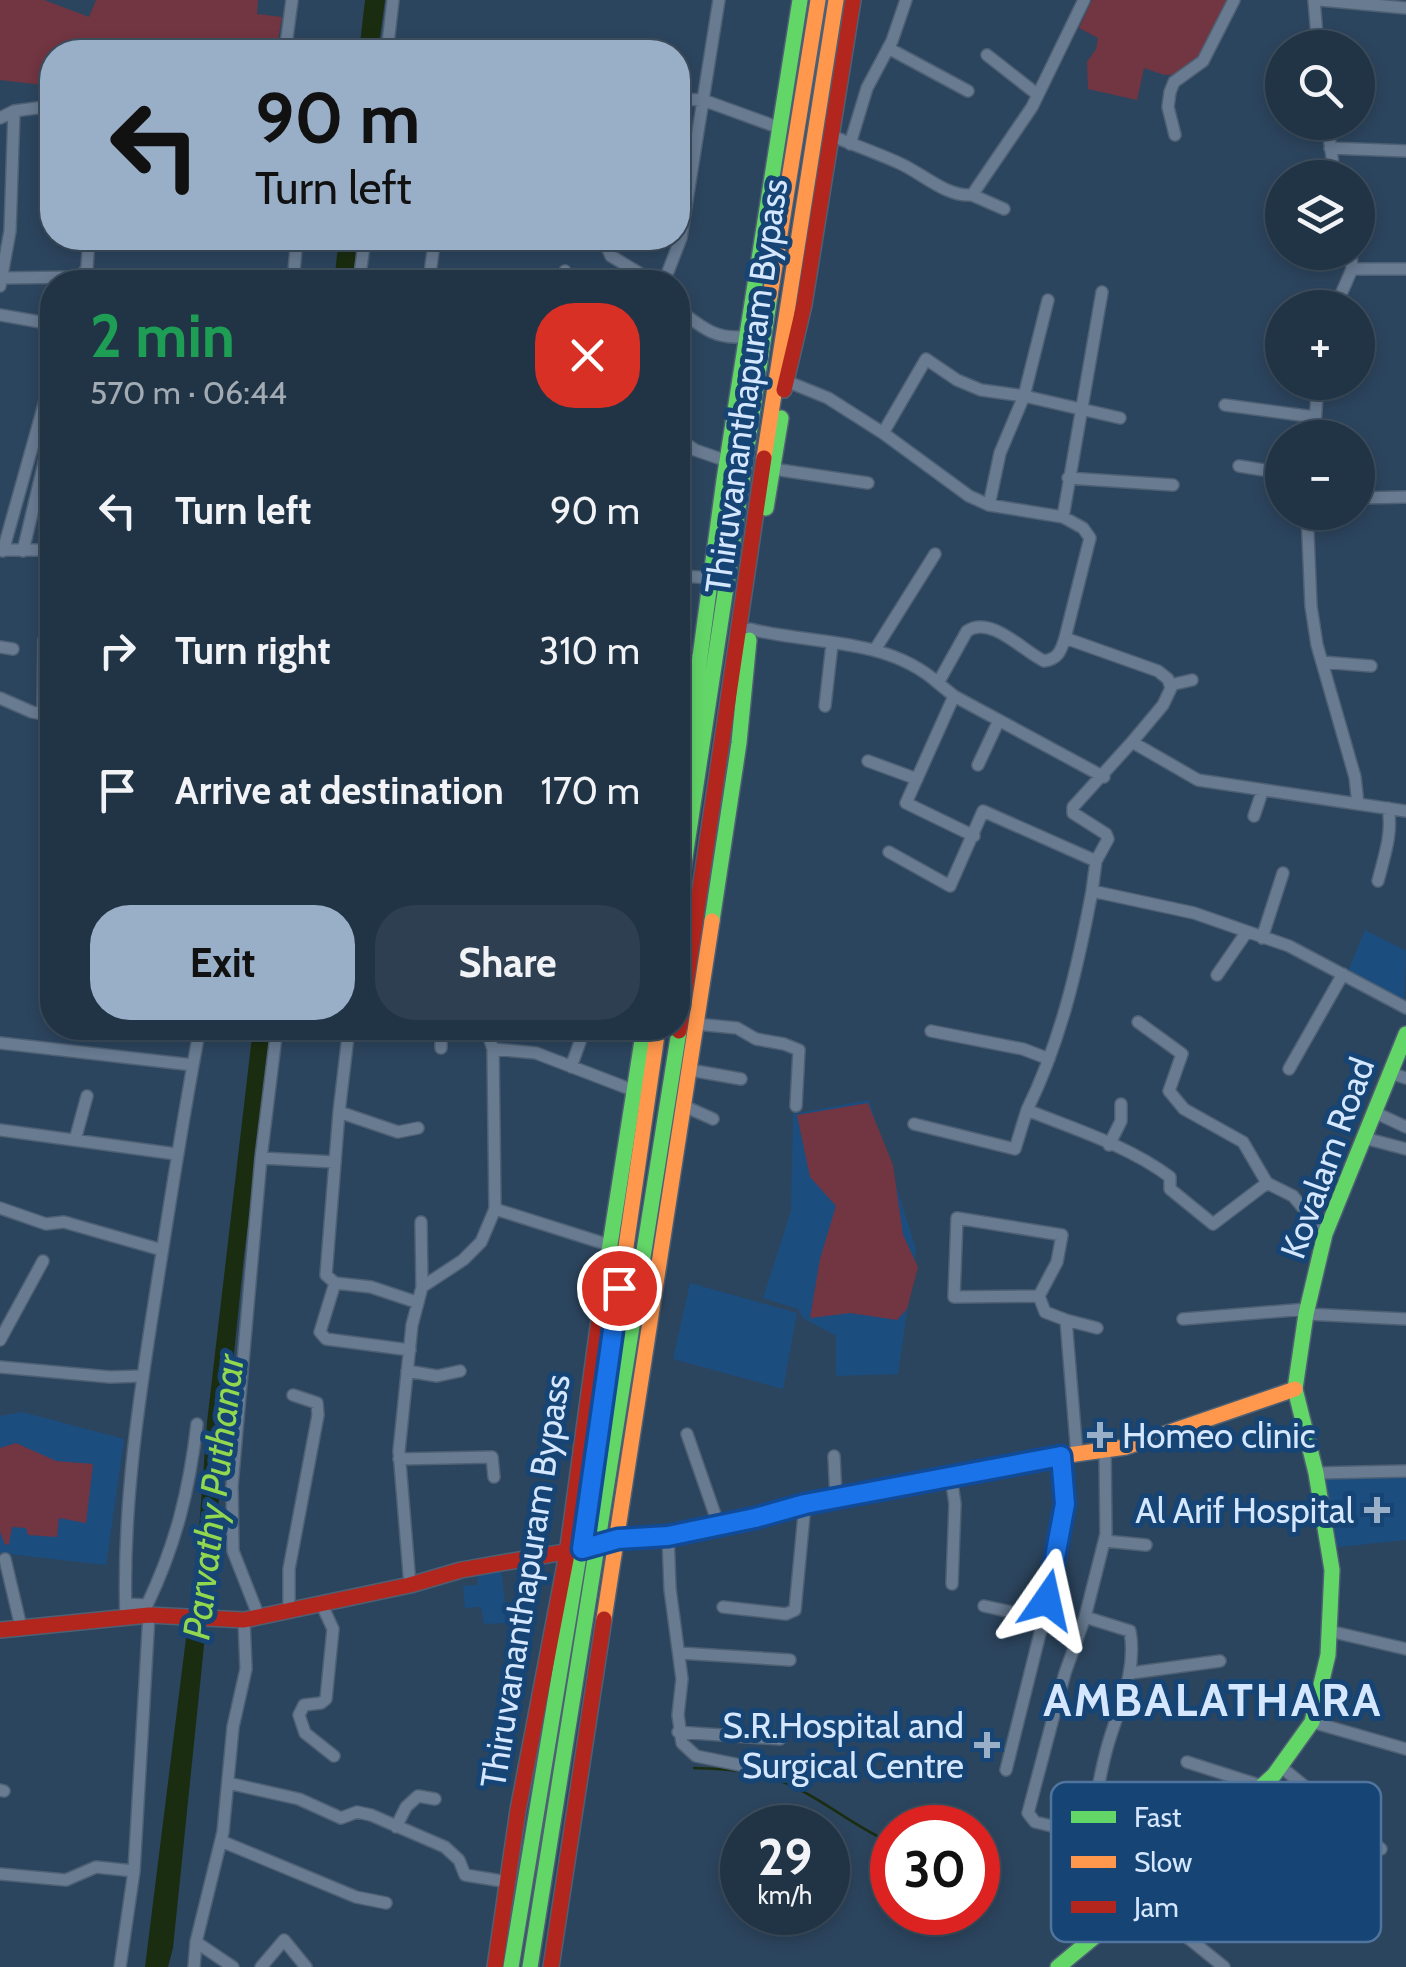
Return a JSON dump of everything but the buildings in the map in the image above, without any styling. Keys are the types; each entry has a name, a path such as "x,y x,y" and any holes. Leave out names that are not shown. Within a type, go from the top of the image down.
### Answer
{"main road":[{"name":"Thiruvananthapuram Bypass","path":"690,719 800,0"},
{"name":"Thiruvananthapuram Bypass","path":"690,822 818,0"},
{"name":"Thiruvananthapuram Bypass","path":"690,955 836,0"},
{"name":"Thiruvananthapuram Bypass","path":"551,1967 739,742 750,629 786,380 804,305 853,0"},
{"name":"Kovalam Road","path":"1266,1782 1312,1722 1328,1654 1332,1570 1316,1473 1294,1389 1307,1311 1325,1234 1374,1112 1398,1075 1406,1034"},
{"name":"Thiruvananthapuram Bypass","path":"495,1967 541,1680 575,1552 610,1245 642,1040"},
{"name":"Thiruvananthapuram Bypass","path":"511,1967 656,1040"},
{"name":"Thiruvananthapuram Bypass","path":"530,1967 677,1040"},
{"path":"0,1630 126,1611 244,1619 289,1611 476,1567 575,1552 618,1539 668,1536 805,1504 1126,1447 1294,1389"},
{"name":"Kovalam Road","path":"1058,1967 1088,1942"}],"street":[{"path":"287,40 292,0"},
{"path":"388,40 393,0"},
{"path":"690,184 719,0"},
{"path":"850,144 867,88 906,0"},
{"path":"972,195 1038,95 1084,0"},
{"path":"1175,135 1168,107 1174,82 1203,62 1234,0"},
{"path":"1318,30 1317,0 1406,8"},
{"path":"888,48 968,91"},
{"path":"987,55 1038,95"},
{"path":"690,99 704,100 780,128"},
{"path":"0,118 14,111 40,108"},
{"path":"14,111 1,282 40,280"},
{"path":"832,136 901,164 962,196 972,195 1004,209"},
{"path":"1329,140 1332,160"},
{"path":"1330,148 1406,151"},
{"path":"608,250 610,256 634,270"},
{"path":"1375,269 1406,270"},
{"path":"1063,516 1102,292"},
{"path":"989,505 1000,453 1024,396 1048,300"},
{"path":"0,316 40,322"},
{"path":"690,318 727,339 746,336"},
{"path":"882,433 926,359 957,380 981,390 1120,418"},
{"path":"786,380 828,398 969,496 989,505 1063,516 1083,528 1090,538 1061,652 1053,660 1044,661 1019,643 982,626 973,626 938,682"},
{"path":"1315,420 1316,400"},
{"path":"1226,406 1315,417"},
{"path":"40,417 1,550 40,550"},
{"path":"690,447 727,460"},
{"path":"1239,466 1265,470"},
{"path":"773,469 868,483"},
{"path":"1068,478 1173,485"},
{"path":"23,551 40,479"},
{"path":"1375,498 1406,498"},
{"path":"1307,530 1310,606 1358,804"},
{"path":"876,648 936,554"},
{"path":"690,576 710,578"},
{"path":"750,629 876,648 920,666 954,696 1104,777"},
{"path":"914,1124 1015,1149 1080,959 1096,861 1108,839 1073,813 1073,807 1104,777 1163,704 1170,685 1168,678 1158,671 1065,638"},
{"path":"826,706 832,644"},
{"path":"690,659 698,661"},
{"path":"1322,662 1372,666"},
{"path":"1170,685 1192,680"},
{"path":"954,696 906,804 974,836"},
{"path":"0,698 40,712"},
{"path":"978,765 999,720"},
{"path":"1132,742 1198,780 1406,810"},
{"path":"868,761 917,779"},
{"path":"1254,816 1262,792"},
{"path":"1378,881 1391,822 1388,808"},
{"path":"890,852 950,886 982,811 1096,861"},
{"path":"1262,938 1282,873"},
{"path":"1092,890 1194,913 1290,946 1406,1008"},
{"path":"1217,974 1246,933"},
{"path":"1289,1069 1344,974"},
{"path":"1138,1022 1182,1054 1168,1091 1184,1109 1242,1142 1267,1183 1292,1196 1325,1234"},
{"path":"696,1024 736,1028 756,1039 799,1050 796,1106"},
{"path":"931,1031 1049,1058"},
{"path":"197,1424 189,1489 167,1565 147,1605 126,1611 126,1550 143,1376 176,1154 198,1040"},
{"path":"194,1967 196,1942 221,1842 234,1727 246,1669 232,1486 276,1040"},
{"path":"348,1040 326,1276 335,1283 371,1287 416,1302"},
{"path":"441,1040 441,1048"},
{"path":"422,1287 463,1260 481,1242 494,1209 490,1040"},
{"path":"572,1068 582,1040"},
{"path":"0,1043 193,1065"},
{"path":"493,1050 536,1053 635,1091"},
{"path":"690,1070 741,1079"},
{"path":"75,1140 87,1096"},
{"path":"1109,1145 1121,1121 1121,1104"},
{"path":"684,1106 713,1119"},
{"path":"1026,1110 1053,1118 1166,1174 1170,1189 1213,1224 1267,1183"},
{"path":"339,1112 398,1132 418,1128"},
{"path":"1374,1112 1406,1127"},
{"path":"0,1130 176,1154"},
{"path":"1364,1138 1406,1149"},
{"path":"261,1158 334,1162"},
{"path":"0,1208 46,1224 64,1222 162,1250"},
{"path":"494,1209 610,1245"},
{"path":"1039,1296 954,1297 957,1218 1062,1235 1057,1262 1039,1296 1045,1312 1096,1328"},
{"path":"410,1585 399,1458 416,1302 422,1287 421,1222"},
{"path":"0,1340 43,1261"},
{"path":"335,1283 320,1332 326,1339 410,1350"},
{"path":"1183,1319 1307,1311 1406,1319"},
{"path":"1006,1770 1054,1574 1065,1504 1069,1455 1066,1320"},
{"path":"0,1367 110,1377 143,1376"},
{"path":"407,1371 437,1376 460,1371"},
{"path":"289,1611 290,1568 318,1415 317,1403 294,1394"},
{"path":"687,1434 718,1526"},
{"path":"1051,1826 1035,1822 1028,1813 1105,1541 1104,1450"},
{"path":"834,1456 836,1498"},
{"path":"399,1458 492,1457 494,1477"},
{"path":"1316,1473 1406,1472"},
{"path":"951,1477 955,1504 952,1584"},
{"path":"723,1607 786,1614 795,1610 805,1504"},
{"path":"668,1536 670,1589 682,1679 678,1732 687,1751 804,1778"},
{"path":"1105,1541 1146,1546"},
{"path":"5,1558 21,1626"},
{"path":"321,1603 333,1628 326,1699 304,1706 300,1715 305,1733 334,1756"},
{"path":"984,1606 1043,1619"},
{"path":"120,1967 134,1871 149,1615"},
{"path":"1085,1618 1130,1632 1131,1673 1100,1782"},
{"path":"1329,1630 1406,1648"},
{"path":"679,1653 790,1660"},
{"path":"1131,1673 1220,1662"},
{"path":"1312,1722 1406,1749"},
{"path":"678,1732 780,1738"},
{"path":"1187,1762 1250,1782"},
{"path":"1280,1766 1300,1782"},
{"path":"228,1783 300,1799 340,1818 357,1812 366,1814 445,1847 459,1860 465,1875 508,1882"},
{"path":"396,1827 406,1807 418,1796 435,1799"},
{"path":"221,1842 356,1897 386,1903"},
{"path":"0,1874 66,1880 96,1867 134,1871"},
{"path":"261,1967 284,1940 306,1967"},
{"path":"196,1942 234,1967"},
{"path":"1193,1942 1224,1967"}],"shaded area":[{"path":"0,0 44,0 89,17 96,0 258,0 257,14 282,17 278,40 40,40 40,85 0,80"},
{"path":"1092,0 1229,0 1214,34 1190,66 1168,75 1144,68 1137,100 1088,89 1087,62 1098,38 1079,28"},
{"path":"1365,930 1406,951 1404,1002 1348,971"},
{"path":"869,1100 916,1249 898,1374 836,1376 836,1336 803,1318 798,1309 763,1298 791,1211 793,1114"},
{"path":"868,1103 893,1165 903,1235 918,1267 907,1309 897,1320 850,1313 810,1318 820,1259 836,1206 810,1177 797,1115"},
{"path":"690,1283 797,1313 783,1389 673,1359"},
{"path":"22,1412 124,1439 106,1565 0,1553 0,1416"},
{"path":"16,1443 56,1461 93,1464 86,1523 59,1518 57,1537 28,1535 26,1528 12,1527 9,1544 5,1545 0,1532 0,1448"},
{"name":"Al Arif Hospital","path":"1406,1466 1406,1540 1330,1548 1323,1473"},
{"path":"501,1566 507,1623 484,1624 481,1607 465,1608 463,1586 478,1585 477,1568"}],"water":[{"path":"365,0 385,0 380,40 360,40"},
{"path":"338,250 356,250 354,270 335,270"},
{"name":"Parvathy Puthanar","path":"252,1040 271,1040 244,1256 173,1948 168,1967 145,1967 194,1597 207,1422"}],"waterway":[{"path":"694,1768 777,1780 870,1832"}],"traffic: fast":[{"path":"690,731 724,480 800,0"},
{"path":"690,825 770,296"},
{"path":"766,508 781,418"},
{"path":"712,921 739,743 749,640"},
{"path":"1266,1782 1312,1722 1328,1655 1332,1570 1316,1473 1295,1389 1306,1314 1325,1234 1406,1034"},
{"path":"604,1283 642,1040"},
{"path":"530,1967 678,1040"},
{"path":"511,1967 594,1465"},
{"path":"1058,1967 1088,1942"}],"traffic: slow":[{"path":"770,296 818,0"},
{"path":"764,458 836,0"},
{"path":"604,1619 712,921"},
{"path":"594,1465 656,1040"},
{"path":"609,1542 668,1535 805,1504 1126,1447 1295,1389"}],"traffic: jam":[{"path":"784,390 804,305 853,0"},
{"path":"690,957 764,458"},
{"path":"495,1967 518,1810 567,1554 604,1283"},
{"path":"0,1630 149,1615 244,1620 410,1585 461,1570 587,1548"},
{"path":"551,1967 604,1619"}],"place":[{"name":"Homeo clinic","path":"1100,1435"},
{"name":"Al Arif Hospital","path":"1377,1510"},
{"name":"S.R.Hospital and Surgical Centre","path":"987,1745"}],"district":[{"name":"AMBALATHARA","path":"1213,1700"}],"route":[{"path":"619,1288 582,1549 618,1539 668,1536 805,1504 1061,1456 1065,1504 1047,1600"}]}
